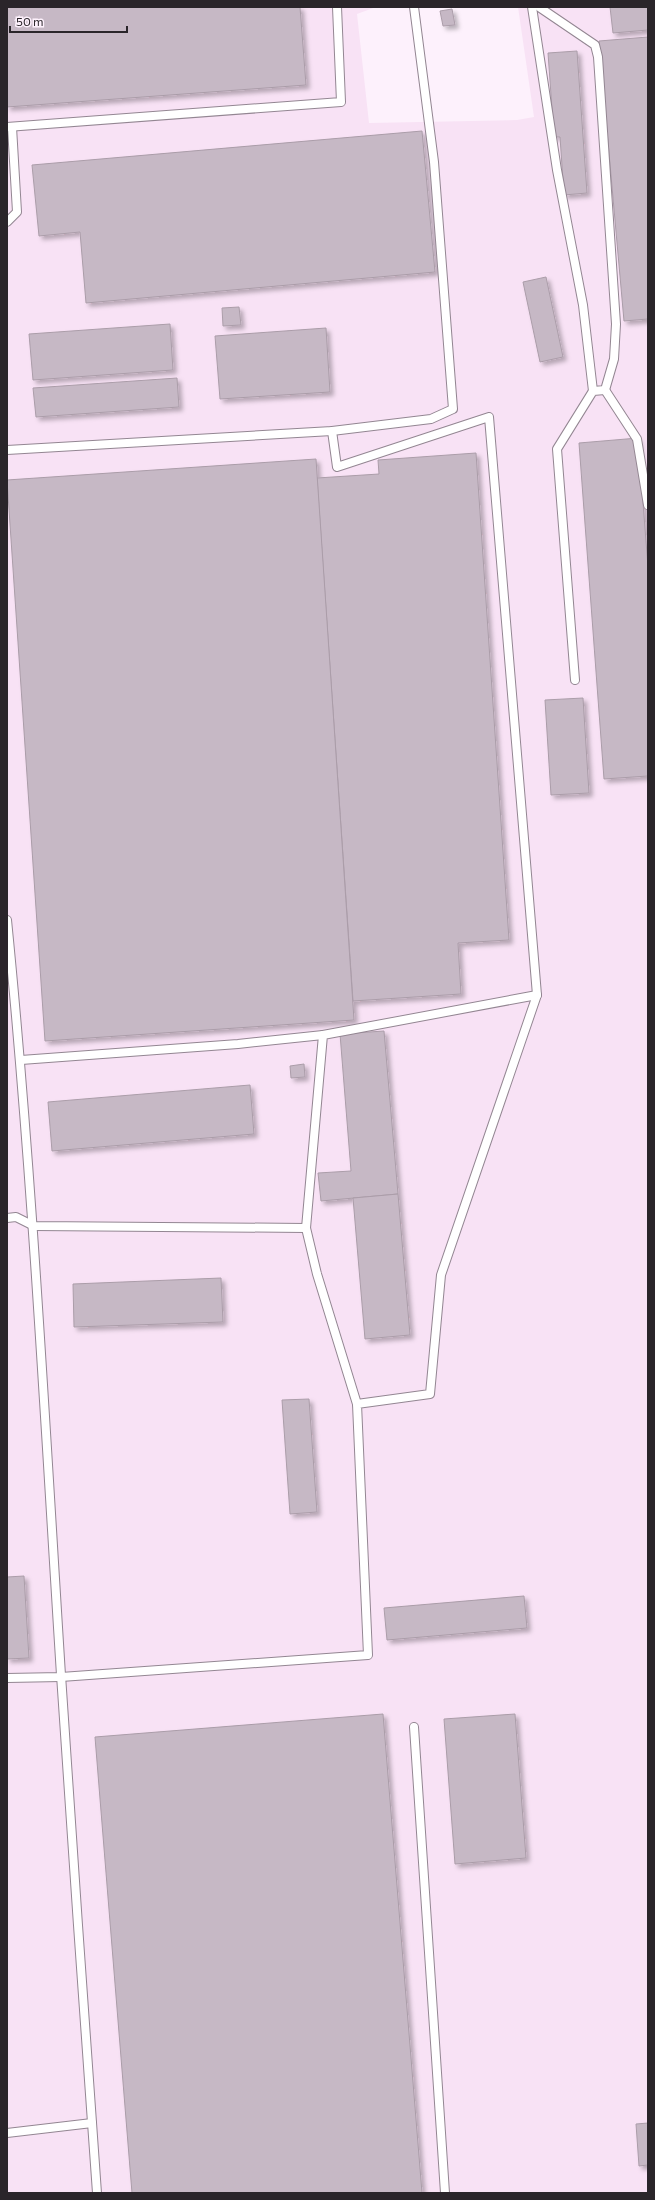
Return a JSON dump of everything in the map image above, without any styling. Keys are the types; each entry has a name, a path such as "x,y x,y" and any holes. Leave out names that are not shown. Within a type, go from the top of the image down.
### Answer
{"lane":[{"path":"7,222 17,212 9,127 341,102 337,7"},
{"path":"7,450 332,431 431,419 453,409 438,205 429,116 414,7"},
{"path":"532,7 557,170 583,306 593,391 557,449 575,680"},
{"path":"539,7 595,45 598,57 616,324 614,359 605,390 637,439 648,505"},
{"path":"593,391 605,390"},
{"path":"332,431 337,467 489,417 537,995 441,1275 430,1394 357,1404"},
{"path":"7,920 21,1060 34,1226 61,1677 97,2193"},
{"path":"21,1060 238,1044 323,1035 537,995"},
{"path":"7,1678 61,1677 368,1655 357,1404 317,1274 306,1228 323,1035"},
{"path":"7,1218 16,1217 34,1226 306,1228"},
{"path":"414,1727 445,2193"},
{"path":"7,2133 92,2123"}],"shaded area":[{"path":"7,7 376,7 357,14 369,123 517,120 534,117 518,7 648,7 648,2193 7,2193"}],"building":[{"path":"7,7 300,7 306,85 7,107"},
{"path":"610,7 648,7 648,30 613,33"},
{"path":"452,9 455,25 443,26 440,11"},
{"path":"648,37 648,319 624,321 599,41"},
{"path":"577,51 587,193 564,195 560,137 554,137 548,53"},
{"path":"422,131 435,272 86,303 80,232 39,236 32,165"},
{"path":"546,277 563,357 540,362 523,282"},
{"path":"239,307 241,325 223,326 222,308"},
{"path":"170,324 173,370 33,380 29,334"},
{"path":"326,328 330,392 220,399 215,336"},
{"path":"177,378 179,407 36,417 33,388"},
{"path":"638,438 648,567 648,776 604,779 579,443"},
{"path":"476,453 509,940 458,943 461,994 353,1001 317,478 379,474 378,460"},
{"path":"316,459 354,1020 45,1041 7,480"},
{"path":"583,698 589,793 551,795 545,700"},
{"path":"384,1031 398,1194 321,1201 318,1173 351,1171 340,1034"},
{"path":"304,1064 305,1077 291,1078 290,1066"},
{"path":"250,1085 254,1134 52,1151 48,1102"},
{"path":"398,1194 410,1335 365,1339 353,1198"},
{"path":"221,1278 223,1322 74,1327 73,1284"},
{"path":"309,1399 317,1512 290,1514 282,1400"},
{"path":"24,1576 29,1658 7,1659 7,1577"},
{"path":"524,1596 527,1628 387,1640 384,1608"},
{"path":"383,1714 422,2193 132,2193 95,1737"},
{"path":"515,1714 526,1858 455,1864 444,1719"},
{"path":"648,2123 648,2165 639,2166 636,2124"}]}
